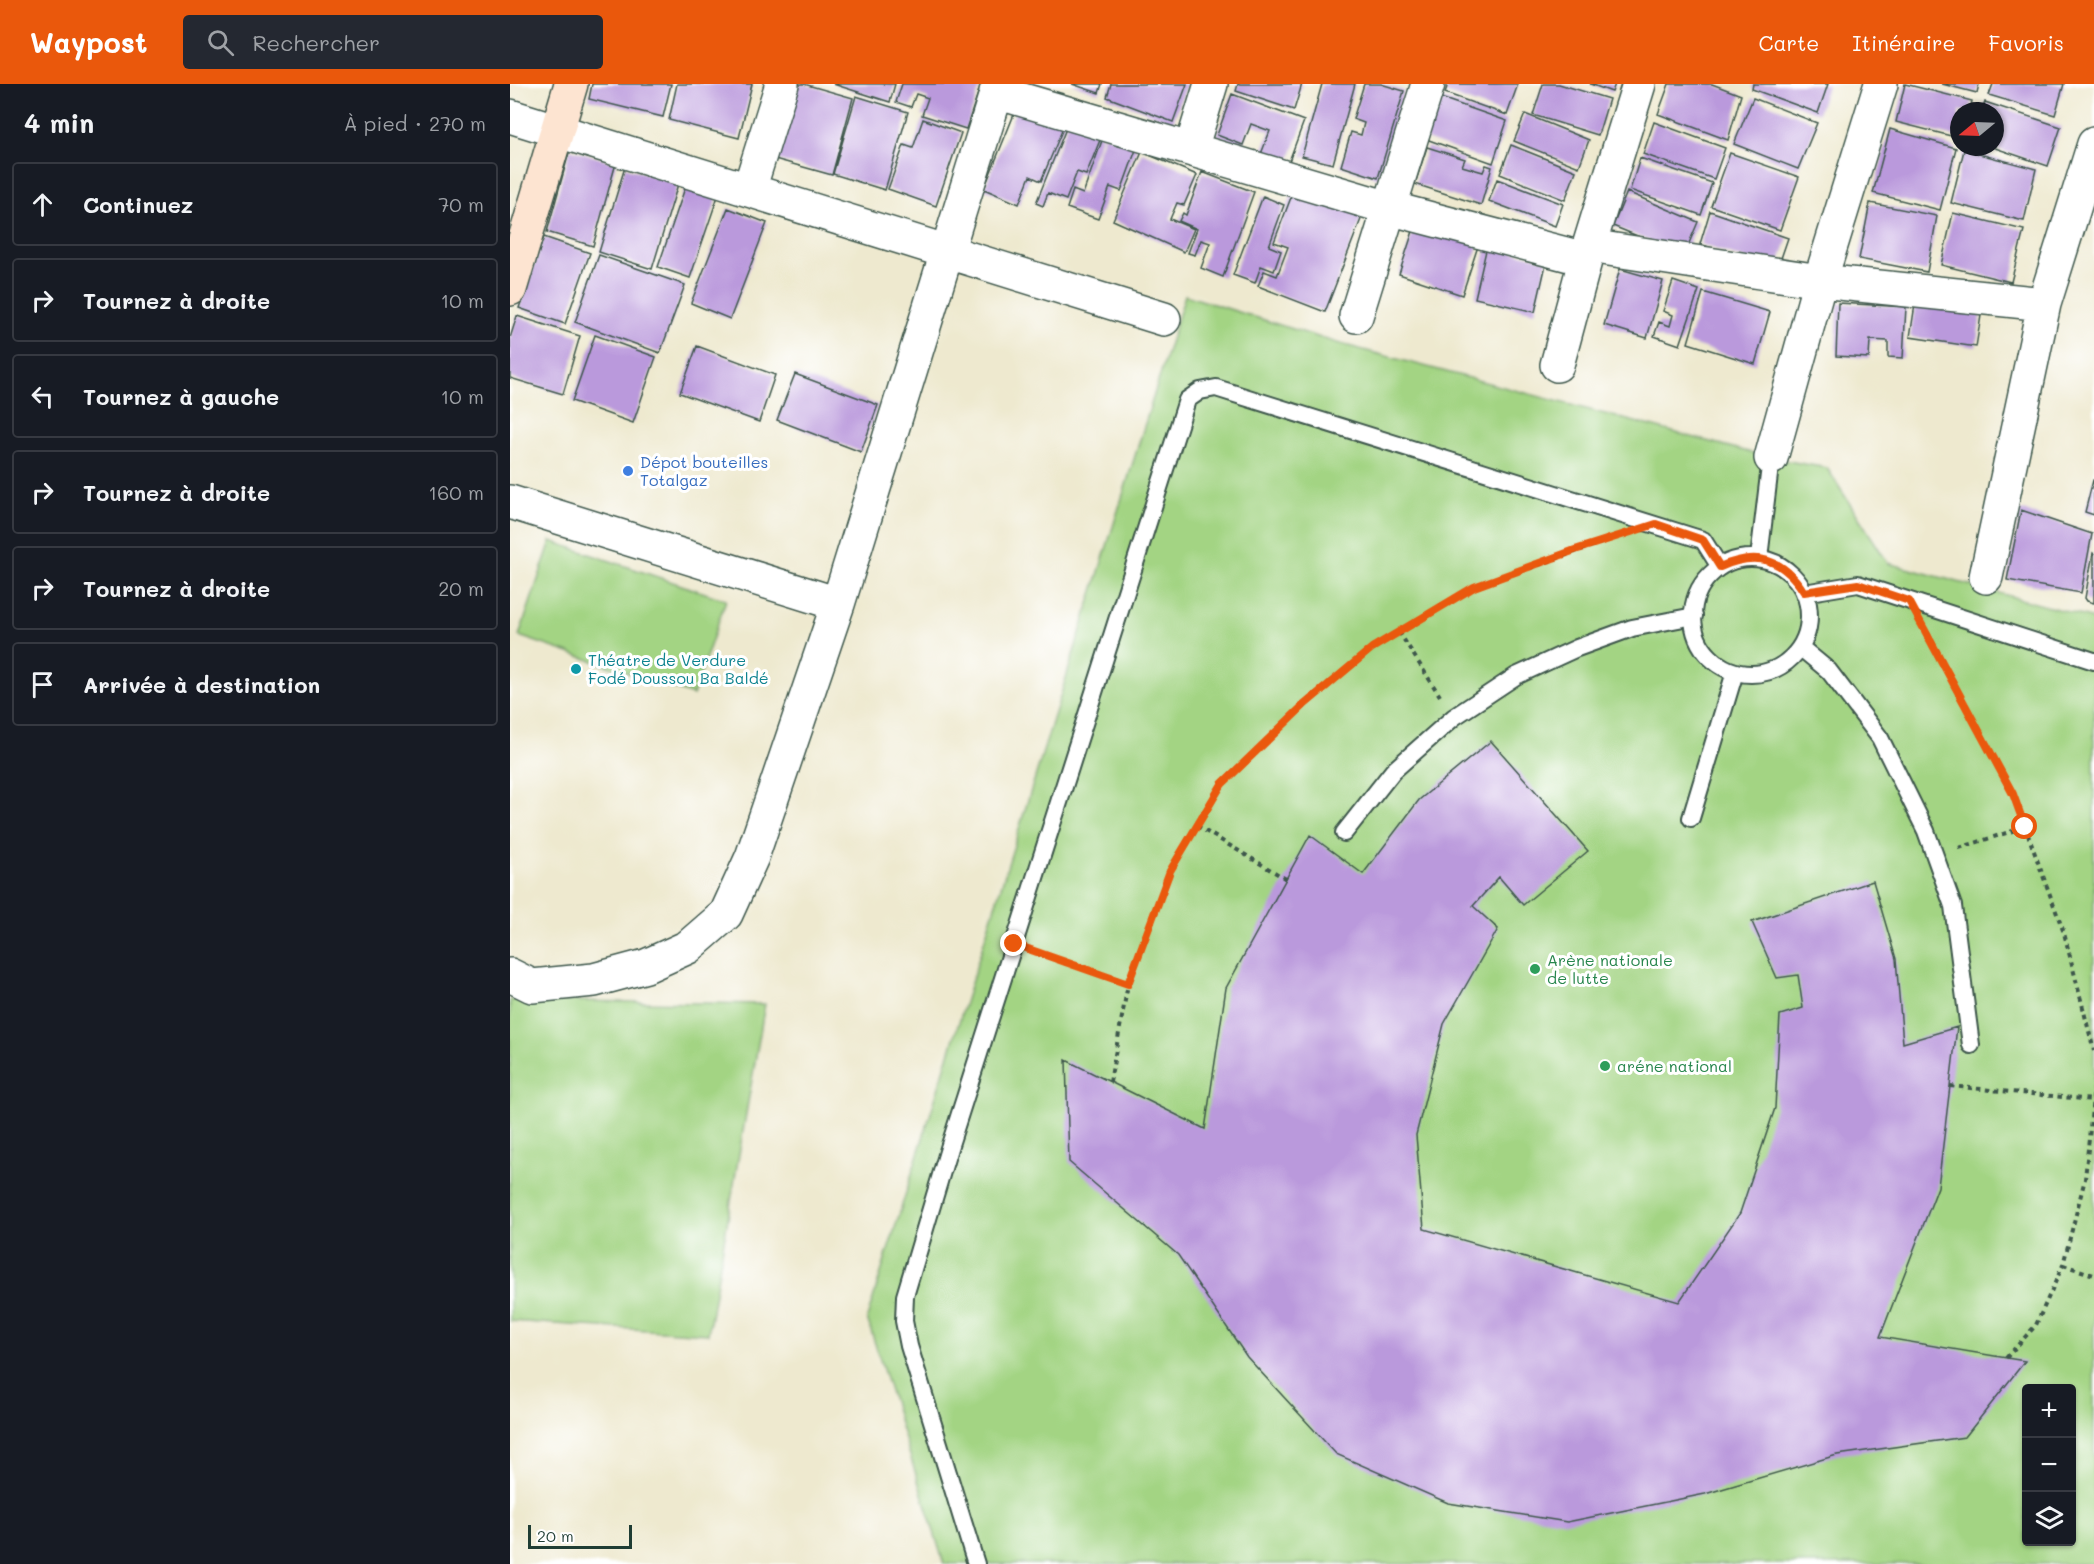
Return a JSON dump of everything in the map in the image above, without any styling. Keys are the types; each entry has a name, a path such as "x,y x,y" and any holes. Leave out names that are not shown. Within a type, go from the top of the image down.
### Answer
{"street":[{"path":"510,289 571,84"},
{"path":"749,190 782,84"},
{"path":"1191,149 1211,84"},
{"path":"1356,315 1428,84"},
{"path":"1557,365 1587,253 1639,84"},
{"path":"1771,458 1820,281 1881,84"},
{"path":"510,975 532,986 594,980 646,966 688,947 726,915 752,857 838,604 997,88 1389,208 1587,253 1820,281 2044,304"},
{"path":"510,116 1164,319"},
{"path":"1986,577 2044,304 2094,144"},
{"path":"510,502 838,604"}],"lane":[{"path":"976,1564 909,1346 904,1322 905,1296 949,1148 1186,400 1200,391 1216,388 1261,400 1703,540 1720,567"},
{"path":"1759,558 1771,458"},
{"path":"1759,558 1783,567 1795,578 1804,592 1809,608 1809,625 1795,655 1782,666 1751,675 1735,672 1720,665 1707,654 1698,640 1694,624 1694,607 1698,591 1707,577 1720,567 1735,560 1759,558"},
{"path":"1804,592 1858,584 2094,661"},
{"path":"1344,833 1393,771 1454,717 1516,676 1577,648 1632,628 1694,616"},
{"path":"1800,647 1829,671 1880,738 1926,831 1953,906 1971,1045"},
{"path":"1690,818 1735,672"}],"path":[{"path":"1110,1082 1128,984 1170,871 1222,784 1304,705 1372,648 1474,587 1575,550 1656,524"},
{"path":"1909,601 2013,794 2064,933 2094,1051"},
{"path":"1399,632 1454,717"},
{"path":"1197,826 1286,879"},
{"path":"1936,856 2025,827"},
{"path":"1014,944 1128,984"},
{"path":"1950,1086 2093,1100"},
{"path":"2006,1358 2036,1325 2063,1265 2085,1179 2094,1088"},
{"path":"2063,1265 2094,1275"}],"green space":[{"name":"Arène nationale de lutte","path":"1185,295 1337,343 1771,458 1827,468 1888,563 2094,619 2094,1564 944,1564 867,1318"},
{"path":"551,541 726,600 693,695 519,636"},
{"path":"510,1000 765,1004 708,1334 510,1321"}],"building":[{"path":"592,84 671,84 663,117 589,99"},
{"path":"677,84 752,84 739,138 669,120"},
{"path":"791,84 804,84 853,98 832,175 771,158"},
{"path":"833,84 895,84 890,102"},
{"path":"902,84 981,84 966,129 922,115 928,98 916,94 911,107 896,102"},
{"path":"1072,84 1102,84 1099,93"},
{"path":"1111,84 1187,84 1173,122 1107,97"},
{"path":"1238,84 1302,84 1294,110 1236,91"},
{"path":"1322,84 1355,84 1333,164 1302,156"},
{"path":"1364,84 1381,84 1404,91 1378,178 1341,166 1351,132 1361,135 1364,123 1353,119"},
{"path":"1448,84 1518,84 1507,115 1445,93"},
{"path":"1543,84 1559,84 1609,99 1598,135 1533,115"},
{"path":"1590,84 1615,84 1612,92"},
{"path":"1669,84 1712,84 1741,95 1728,140 1658,114"},
{"path":"1753,84 1828,84 1818,113 1752,89"},
{"path":"1905,84 1972,101 1950,102 1950,136 1896,122"},
{"path":"1942,84 1979,84 1977,93"},
{"path":"1993,84 2064,84 2055,115 1989,95"},
{"path":"1232,94 1304,121 1288,164 1261,154 1270,131 1251,124 1243,145 1217,135"},
{"path":"856,96 908,112 885,190 833,174"},
{"path":"1441,98 1507,121 1493,163 1426,139"},
{"path":"1753,98 1817,123 1798,169 1734,144"},
{"path":"1019,102 1066,121 1041,181 1030,176 1019,204 984,189"},
{"path":"2004,108 2061,127 2048,166 2004,151"},
{"path":"1525,114 1589,140 1579,167 1514,141"},
{"path":"923,119 961,133 936,206 888,189 904,145 913,148"},
{"path":"1069,121 1102,135 1086,175 1077,172 1066,200 1048,193 1043,206 1036,203"},
{"path":"1654,122 1725,148 1714,179 1643,154"},
{"path":"1890,129 1950,146 1950,156 1954,156 1940,210 1873,193"},
{"path":"1104,135 1137,147 1121,191 1110,187 1098,219 1067,208 1073,190 1083,194"},
{"path":"1511,145 1576,171 1565,200 1500,174"},
{"path":"1427,147 1465,159 1462,166 1483,172 1486,165 1492,167 1481,205 1415,184"},
{"path":"570,149 616,163 593,246 547,232"},
{"path":"1142,152 1197,175 1184,205 1177,203 1170,219 1194,229 1184,252 1113,220"},
{"path":"1730,153 1799,177 1780,230 1711,206"},
{"path":"1963,156 1987,156 2036,169 2024,221 1951,203"},
{"path":"1640,158 1712,183 1701,215 1630,190"},
{"path":"625,167 678,184 652,269 599,252"},
{"path":"1202,172 1254,192 1223,277 1201,268 1210,243 1201,240 1195,255 1188,253 1197,229 1179,221 1183,213 1186,215"},
{"path":"1497,179 1563,204 1555,226 1489,201"},
{"path":"686,185 718,196 690,278 658,267"},
{"path":"1295,187 1363,214 1325,312 1258,286 1264,271 1277,276 1288,247 1274,242"},
{"path":"1627,192 1698,222 1684,255 1613,226"},
{"path":"1263,196 1284,205 1269,246 1281,251 1274,271 1261,266 1255,283 1233,275"},
{"path":"1870,203 1937,216 1927,272 1859,259"},
{"path":"728,208 767,223 730,319 691,303"},
{"path":"1710,211 1788,238 1777,270 1700,244"},
{"path":"1953,213 2024,230 2011,282 1941,265"},
{"path":"1416,222 1479,243 1462,295 1399,274"},
{"path":"544,237 590,253 565,324 519,308"},
{"path":"1487,246 1547,260 1535,312 1475,298"},
{"path":"599,255 685,285 660,353 575,322"},
{"path":"1620,269 1663,281 1647,338 1604,325"},
{"path":"1673,281 1699,290 1680,345 1654,336 1659,322 1670,326 1673,315 1663,311"},
{"path":"1703,292 1770,312 1755,364 1688,343"},
{"path":"1916,298 1982,309 1976,347 1910,337"},
{"path":"1838,303 1906,307 1903,358 1888,357 1888,341 1870,340 1869,358 1836,356"},
{"path":"517,316 580,336 563,394 510,378 510,338"},
{"path":"595,335 656,357 633,423 572,401"},
{"path":"697,346 775,375 759,422 680,393"},
{"path":"795,374 878,405 861,452 777,420"},
{"path":"2094,480 2094,515 2085,512"},
{"path":"2021,510 2092,534 2081,593 2007,580"},
{"path":"2094,554 2094,603 2085,598"},
{"path":"1491,741 1588,851 1523,905 1499,877 1473,906 1498,929 1444,1024 1416,1135 1424,1229 1679,1302 1740,1213 1775,1108 1780,1015 1803,1008 1798,975 1777,978 1752,922 1873,881 1896,959 1903,1043 1957,1027 1938,1187 1880,1337 2025,1361 1965,1437 1837,1455 1705,1494 1567,1522 1448,1503 1336,1454 1247,1357 1178,1255 1069,1162 1066,1060 1205,1129 1226,988 1310,835 1363,874 1419,800"}],"place":[{"name":"Dépot bouteilles Totalgaz","path":"628,471"},
{"name":"Théatre de Verdure Fodé Doussou Ba Baldé","path":"576,669"},
{"name":"Arène nationale de lutte","path":"1535,969"},
{"name":"aréne national","path":"1605,1066"}],"route":[{"path":"1014,944 1128,984 1170,871 1222,784 1304,705 1372,648 1474,587 1575,550 1656,524 1703,540 1720,567 1735,560 1751,558 1768,560 1783,567 1795,578 1804,592 1858,584 1909,601 2013,794 2025,827"}]}
